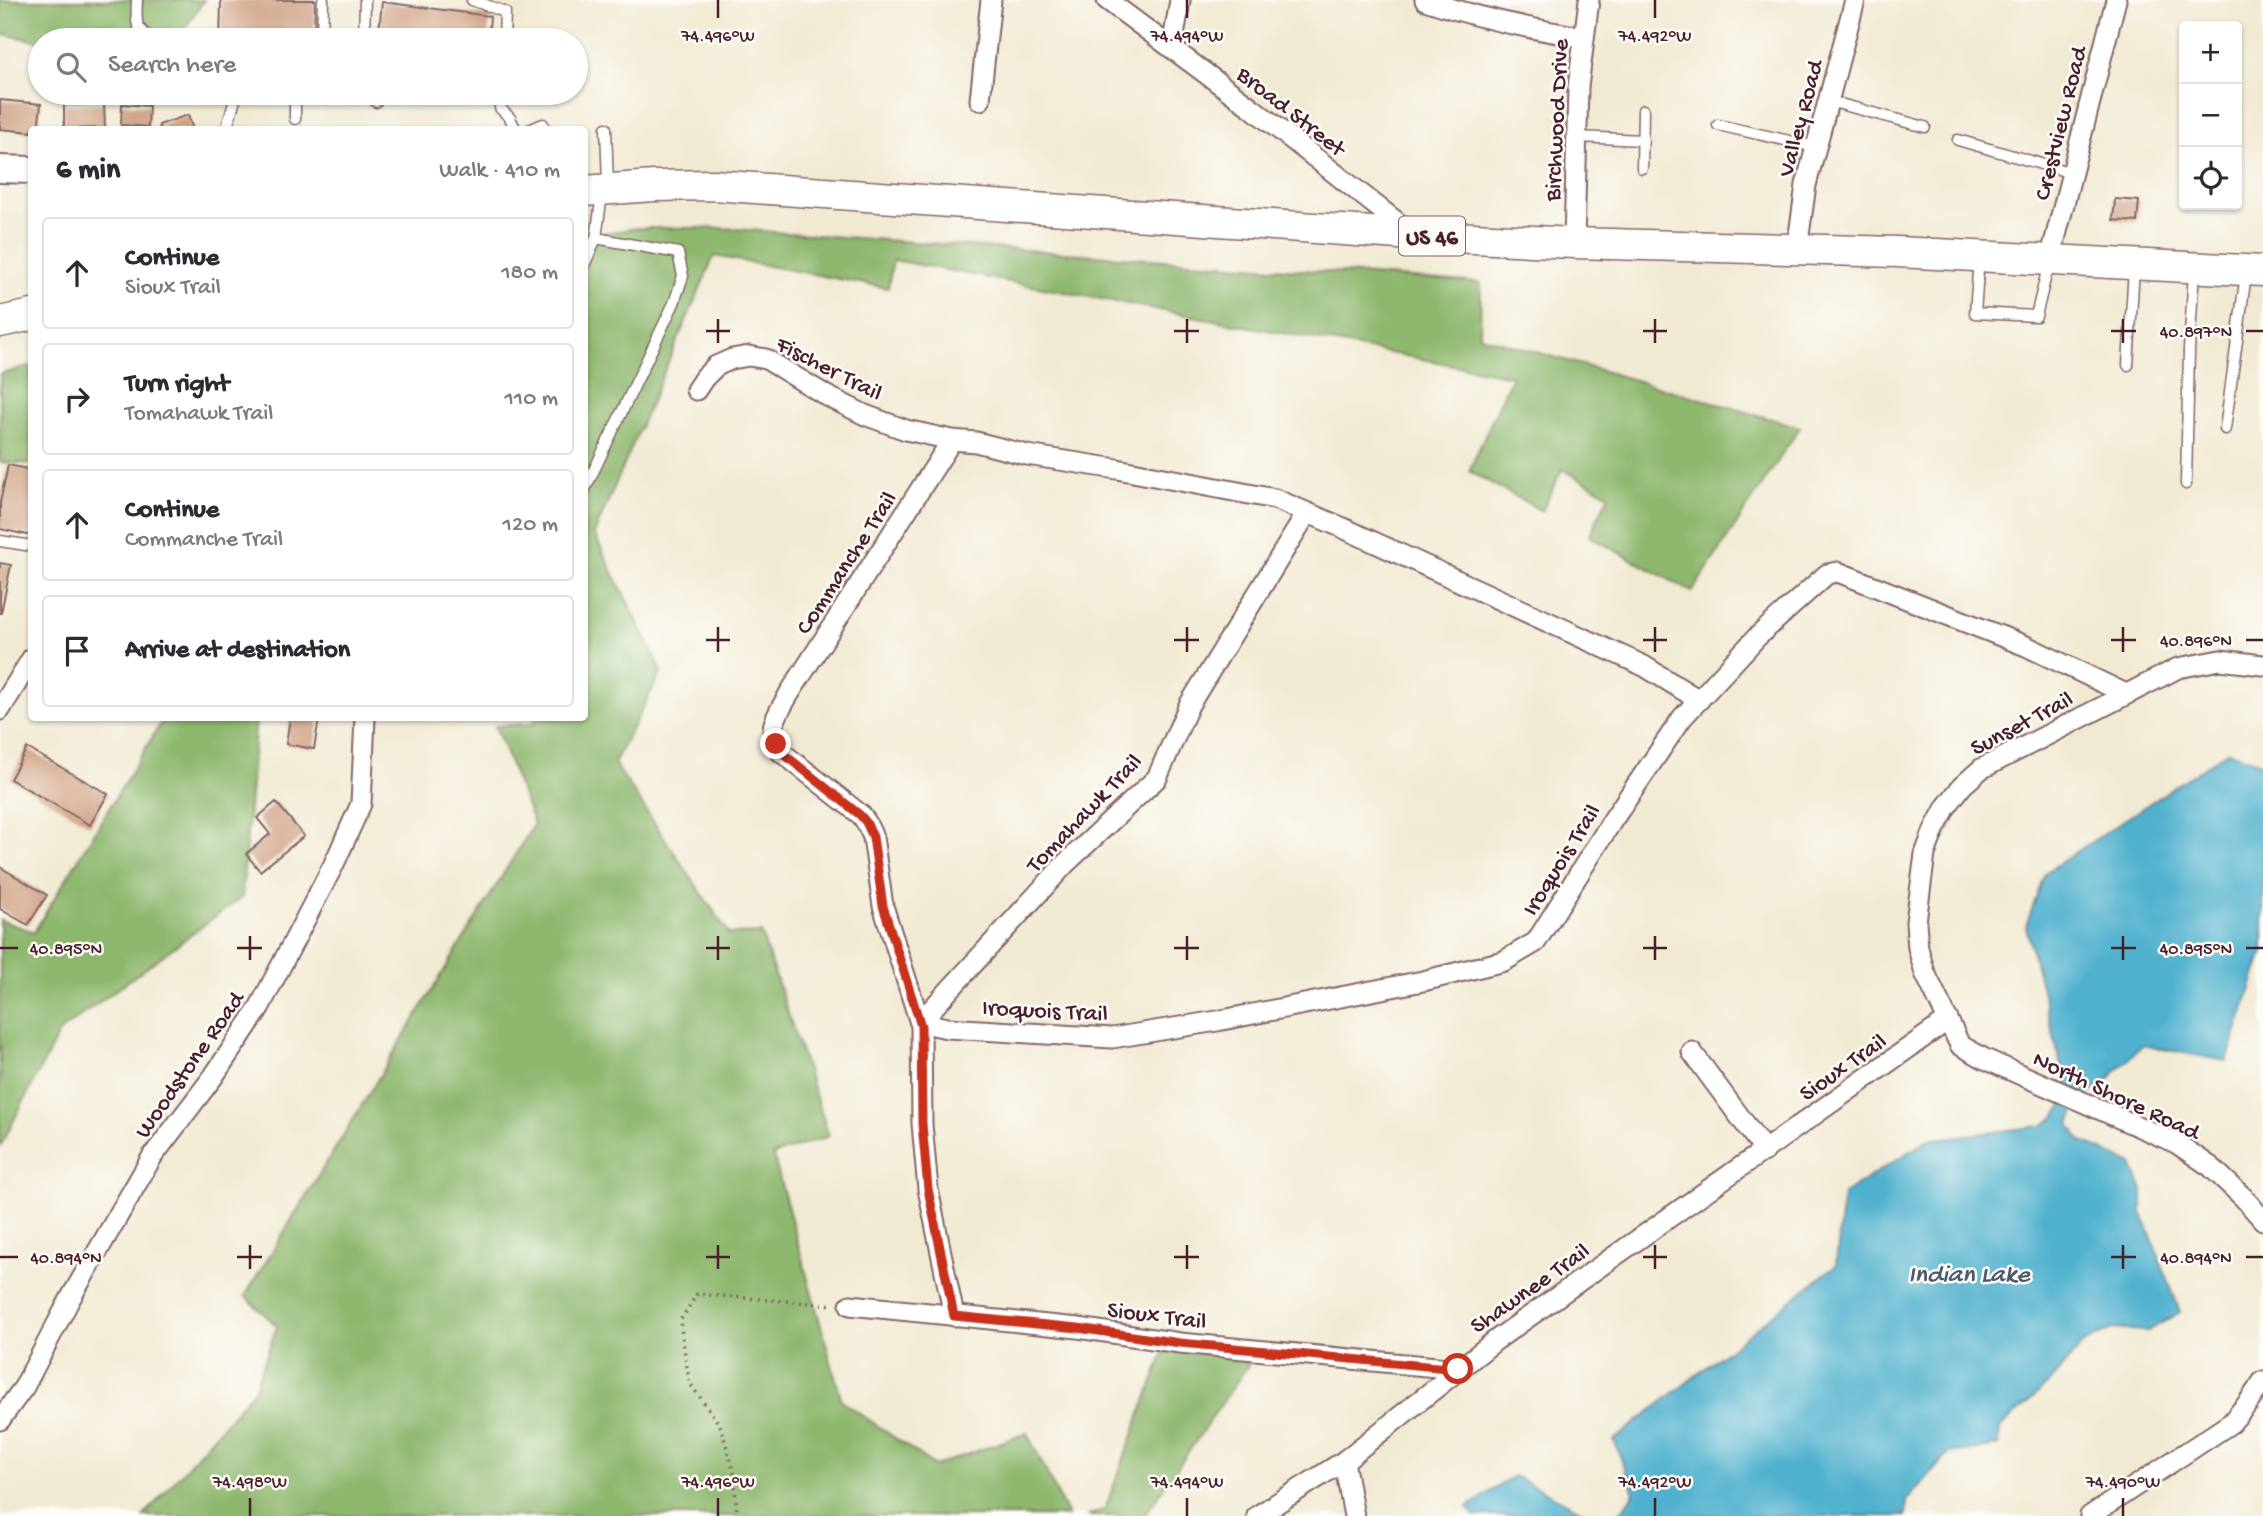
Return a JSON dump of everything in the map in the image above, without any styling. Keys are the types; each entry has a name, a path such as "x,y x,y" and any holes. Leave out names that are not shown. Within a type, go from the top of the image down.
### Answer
{"main road":[{"name":"US 46","path":"598,190 654,186 757,187 1574,243 1979,256 2255,270"},
{"path":"0,322 28,316"}],"street":[{"path":"980,100 991,0"},
{"name":"Broad Street","path":"1107,0 1413,234"},
{"path":"1172,48 1180,0"},
{"path":"1425,0 1525,28 1583,37"},
{"name":"Birchwood Drive","path":"1574,243 1578,87 1590,0"},
{"name":"Valley Road","path":"1797,249 1806,185 1855,0"},
{"name":"Crestview Road","path":"2050,259 2116,0"},
{"path":"0,169 28,170"},
{"name":"Fischer Trail","path":"696,390 716,366 749,356 766,359 827,396 865,415 906,430 952,440"},
{"path":"952,440 976,442 1027,455 1275,499 1644,666 1699,700"},
{"name":"Commanche Trail","path":"920,1022 883,906 870,829 860,815 780,751 772,736 773,727 789,695 952,440"},
{"name":"Tomahawk Trail","path":"920,1022 1066,863 1157,778 1189,705 1307,513"},
{"name":"Iroquois Trail","path":"920,1022 947,1028 1112,1038 1217,1021 1423,981 1504,961 1536,942 1614,818 1682,718 1757,637 1827,574 1838,572 2026,646 2126,694"},
{"name":"Sunset Trail","path":"1948,1020 1925,973 1918,948 1916,922 1925,854 1946,807 1962,786 1981,769 2162,675 2195,664 2220,660 2263,665"},
{"path":"0,710 28,664"},
{"name":"Woodstone Road","path":"0,1420 24,1387 70,1299 152,1157 213,1077 258,1010 329,875 361,804 365,721"},
{"name":"North Shore Road","path":"1948,1020 1960,1045 1985,1059 2176,1143 2211,1167 2263,1220"},
{"name":"Sioux Trail","path":"1765,1151 1948,1020"},
{"path":"920,1022 922,1124 928,1189 954,1316"},
{"path":"1692,1052 1765,1151"},
{"name":"Shawnee Trail","path":"1257,1516 1344,1461 1458,1369 1765,1151"},
{"name":"Sioux Trail","path":"849,1305 1078,1328 1180,1343 1458,1369"},
{"path":"2090,1516 2231,1423 2249,1403 2263,1381"},
{"path":"1344,1461 1354,1516"}],"lane":[{"path":"137,0 138,28"},
{"path":"322,28 323,0"},
{"path":"365,0 365,28"},
{"path":"472,0 505,12 504,28"},
{"path":"1829,101 1925,127"},
{"path":"227,126 232,105"},
{"path":"295,105 295,120"},
{"path":"500,105 514,126"},
{"path":"1642,168 1643,110"},
{"path":"538,126 543,124"},
{"path":"1718,125 1816,147"},
{"path":"588,257 596,238 598,190 606,128"},
{"path":"1577,137 1643,139"},
{"path":"1958,140 2072,173"},
{"path":"588,483 674,303 683,276 678,253 596,238"},
{"path":"1979,256 1975,313 2036,316 2050,259"},
{"path":"2128,365 2134,264"},
{"path":"2186,484 2194,267"},
{"path":"2225,429 2255,270"},
{"path":"0,541 28,545"}],"path":[{"path":"737,1516 734,1472 720,1425 689,1382 680,1321 697,1294 849,1305"}],"green space":[{"path":"0,0 204,0 185,28 28,28 28,39 0,34"},
{"path":"637,228 720,228 1481,283 1480,336 1800,427 1692,592 1589,536 1609,495 1562,469 1542,511 1469,471 1512,376 893,260 888,288 714,256 594,534 662,671 614,763 729,934 761,933 829,1136 773,1155 842,1401 935,1466 1027,1433 1068,1516 144,1516 254,1390 277,1326 245,1296 534,824 495,726 535,724 534,721 588,721 588,236"},
{"path":"28,367 28,464 0,462 0,374"},
{"path":"162,721 256,721 242,897 60,1031 0,1147 0,920 34,932"},
{"path":"1165,1350 1253,1358 1144,1516 1088,1516 1105,1509"}],"water":[{"name":"Indian Lake","path":"2228,751 2263,764 2263,952 2227,1061 2142,1045 2106,1082 2079,1101 2070,1124 2080,1140 2132,1164 2143,1191 2142,1212 2180,1312 2148,1331 2112,1329 2083,1343 2050,1382 2000,1428 1999,1446 1949,1453 1907,1500 1906,1516 1618,1516 1634,1493 1614,1440 1836,1265 1843,1194 1928,1140 2042,1126 2054,1118 2069,1097 2026,926 2045,873"},
{"path":"1514,1476 1592,1516 1474,1516 1468,1507"}],"building":[{"path":"221,0 315,0 314,28 220,28"},
{"path":"382,2 490,16 489,28 379,28"},
{"path":"0,100 41,105 38,126 28,126 28,132 0,129"},
{"path":"64,105 104,105 105,126 64,126"},
{"path":"122,105 149,106 148,126 121,125"},
{"path":"188,115 192,126 159,126"},
{"path":"2115,199 2139,201 2137,222 2113,220"},
{"path":"8,465 28,469 28,535 0,529 0,502"},
{"path":"0,563 11,565 1,613 0,613"},
{"path":"290,721 319,721 314,749 286,744"},
{"path":"27,748 108,794 90,825 10,779"},
{"path":"276,802 304,836 260,871 246,854 270,834 257,818"},
{"path":"0,867 47,895 28,925 0,909"}],"route":[{"path":"776,744 780,751 860,815 873,837 883,906 921,1026 922,1124 928,1189 954,1316 1078,1328 1180,1343 1458,1369"}]}
